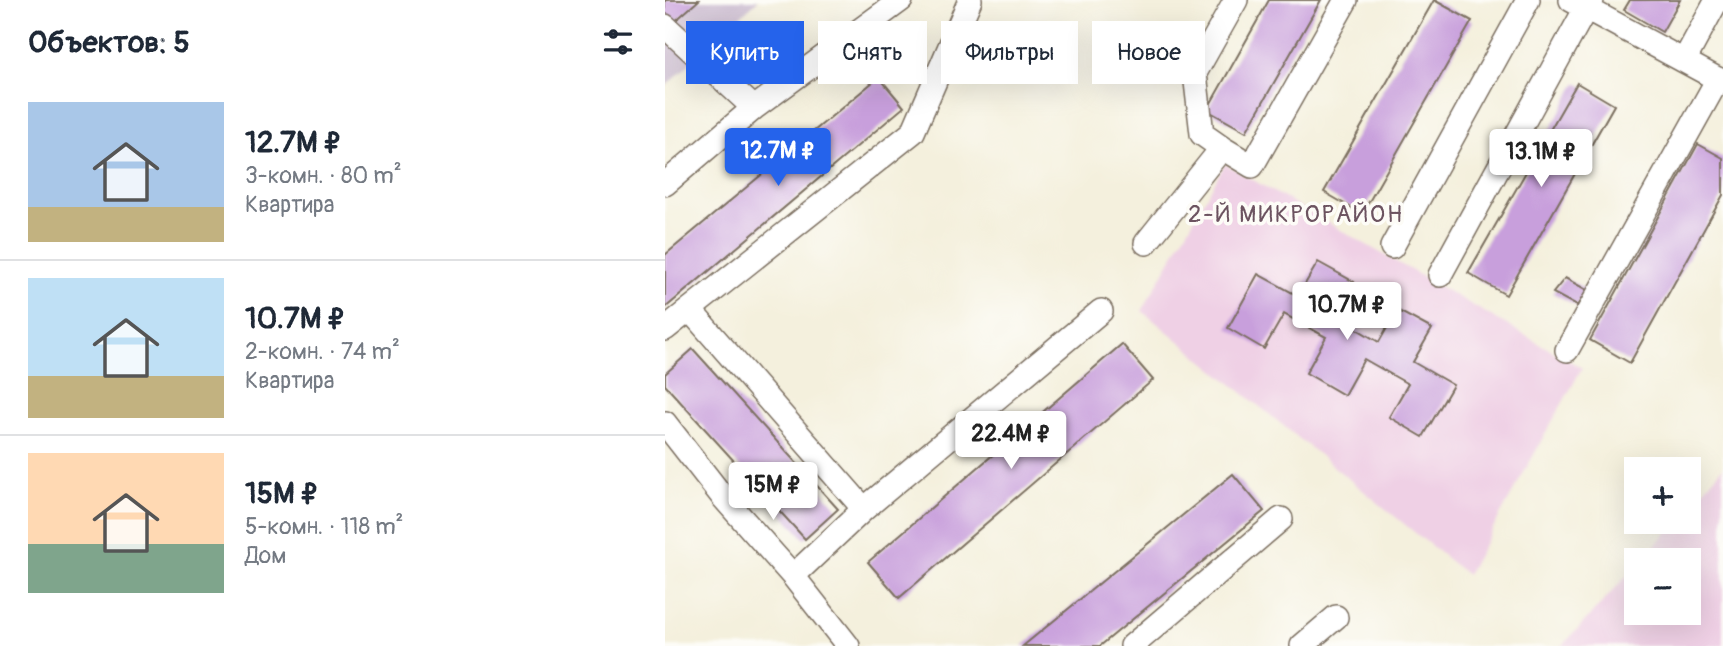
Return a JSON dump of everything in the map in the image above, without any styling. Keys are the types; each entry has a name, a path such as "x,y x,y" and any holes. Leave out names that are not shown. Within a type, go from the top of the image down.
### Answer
{"street":[{"path":"665,184 754,108 901,0"},
{"path":"665,329 913,132 969,0"},
{"path":"1236,0 1195,73 1202,134 1252,166 1346,0"},
{"path":"1392,247 1528,0"},
{"path":"1684,61 1717,0"},
{"path":"1440,275 1583,3 1721,81 1567,350"},
{"path":"665,26 754,108"},
{"path":"1146,243 1222,148"},
{"path":"690,310 864,509"},
{"path":"793,576 864,509 1101,311"},
{"path":"665,423 722,496 793,576 848,646"},
{"path":"1132,646 1281,519"},
{"path":"1302,646 1336,617"}],"shaded area":[{"path":"665,0 758,0 736,21 686,21 686,67 665,87"},
{"path":"1225,164 1582,368 1467,575 1142,311"},
{"path":"1723,467 1723,646 1562,646 1624,579 1624,625 1701,625 1701,548 1653,548 1665,534 1701,534 1701,493"}],"building":[{"path":"665,0 699,0 673,23 665,15"},
{"path":"1269,0 1321,0 1246,132 1207,110"},
{"path":"1434,0 1472,21 1362,214 1324,192"},
{"path":"1630,0 1680,0 1662,32 1624,10"},
{"path":"1577,83 1614,105 1506,295 1468,273"},
{"path":"871,84 885,84 904,107 665,308 665,255"},
{"path":"1698,144 1723,158 1723,195 1630,363 1590,340"},
{"path":"1318,262 1354,282 1335,316 1379,342 1397,310 1432,329 1413,362 1453,385 1423,437 1389,417 1408,384 1364,359 1344,395 1306,373 1326,337 1284,314 1264,349 1228,328 1258,274 1298,296"},
{"path":"1565,278 1587,290 1577,306 1553,293"},
{"path":"1122,344 1153,380 899,598 868,562"},
{"path":"693,349 838,509 805,539 665,385 665,374"},
{"path":"1233,474 1264,511 1100,646 1023,646"}],"district":[{"name":"2-Й МИКРОРАЙОН","path":"1296,214"}]}
